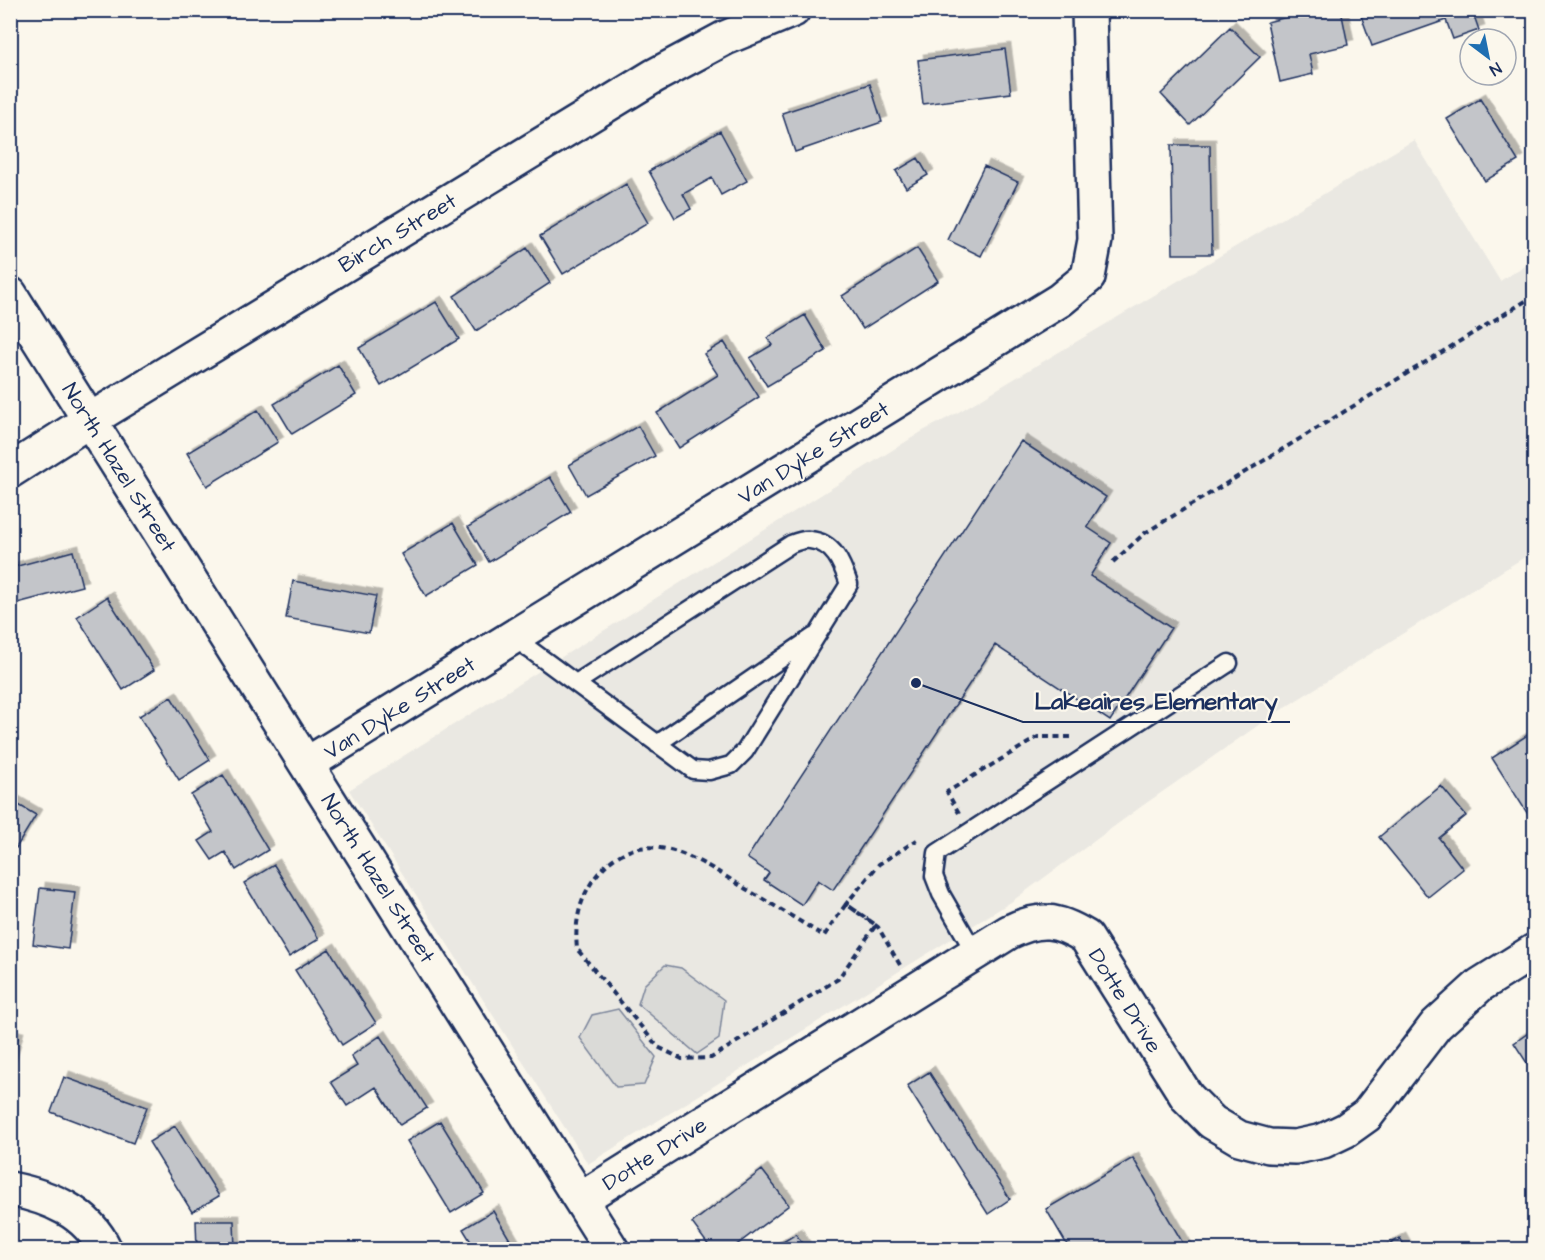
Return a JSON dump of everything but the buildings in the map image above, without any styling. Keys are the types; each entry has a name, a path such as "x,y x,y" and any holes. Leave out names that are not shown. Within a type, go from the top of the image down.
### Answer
{"street":[{"name":"Birch Street","path":"10,471 654,76 725,38 793,10"},
{"name":"Van Dyke Street","path":"307,764 1060,300 1088,277 1095,240 1089,10"},
{"name":"North Hazel Street","path":"10,294 612,1250"},
{"name":"Dotte Drive","path":"580,1199 1009,932 1028,923 1049,921 1069,926 1086,937 1187,1097 1212,1122 1239,1138 1269,1146 1295,1147 1323,1141 1346,1131 1367,1115 1436,1025 1480,985 1534,951"},
{"path":"10,1189 37,1194 64,1205 87,1224 105,1250"}],"lane":[{"path":"513,636 657,744 693,770 709,771 731,765 745,751 849,584 841,561 827,546 808,539 791,544 576,683"},
{"path":"657,744 818,633"},
{"path":"975,953 941,894 934,876 937,853 1229,663"}],"path":[{"path":"1113,562 1145,533 1534,296"},
{"path":"949,819 959,813 947,792 1038,737 1074,737"},
{"path":"846,904 876,925 838,979 711,1058 682,1059 658,1047 577,949 575,929 579,908 590,882 609,861 633,848 658,848 688,854 825,936 846,904 879,864 919,839"},
{"path":"846,904 878,927 916,990"}],"shaded area":[{"path":"1414,140 1500,281 1534,260 1534,551 1273,715 1142,806 1011,902 588,1164 349,790 923,431 957,413"},
{"path":"665,965 681,968 724,1000 719,1039 697,1054 638,1004 644,985"},
{"path":"618,1009 656,1057 644,1085 616,1087 580,1038 592,1015"}],"place":[{"name":"Lakeaires Elementary","path":"916,683"}]}
